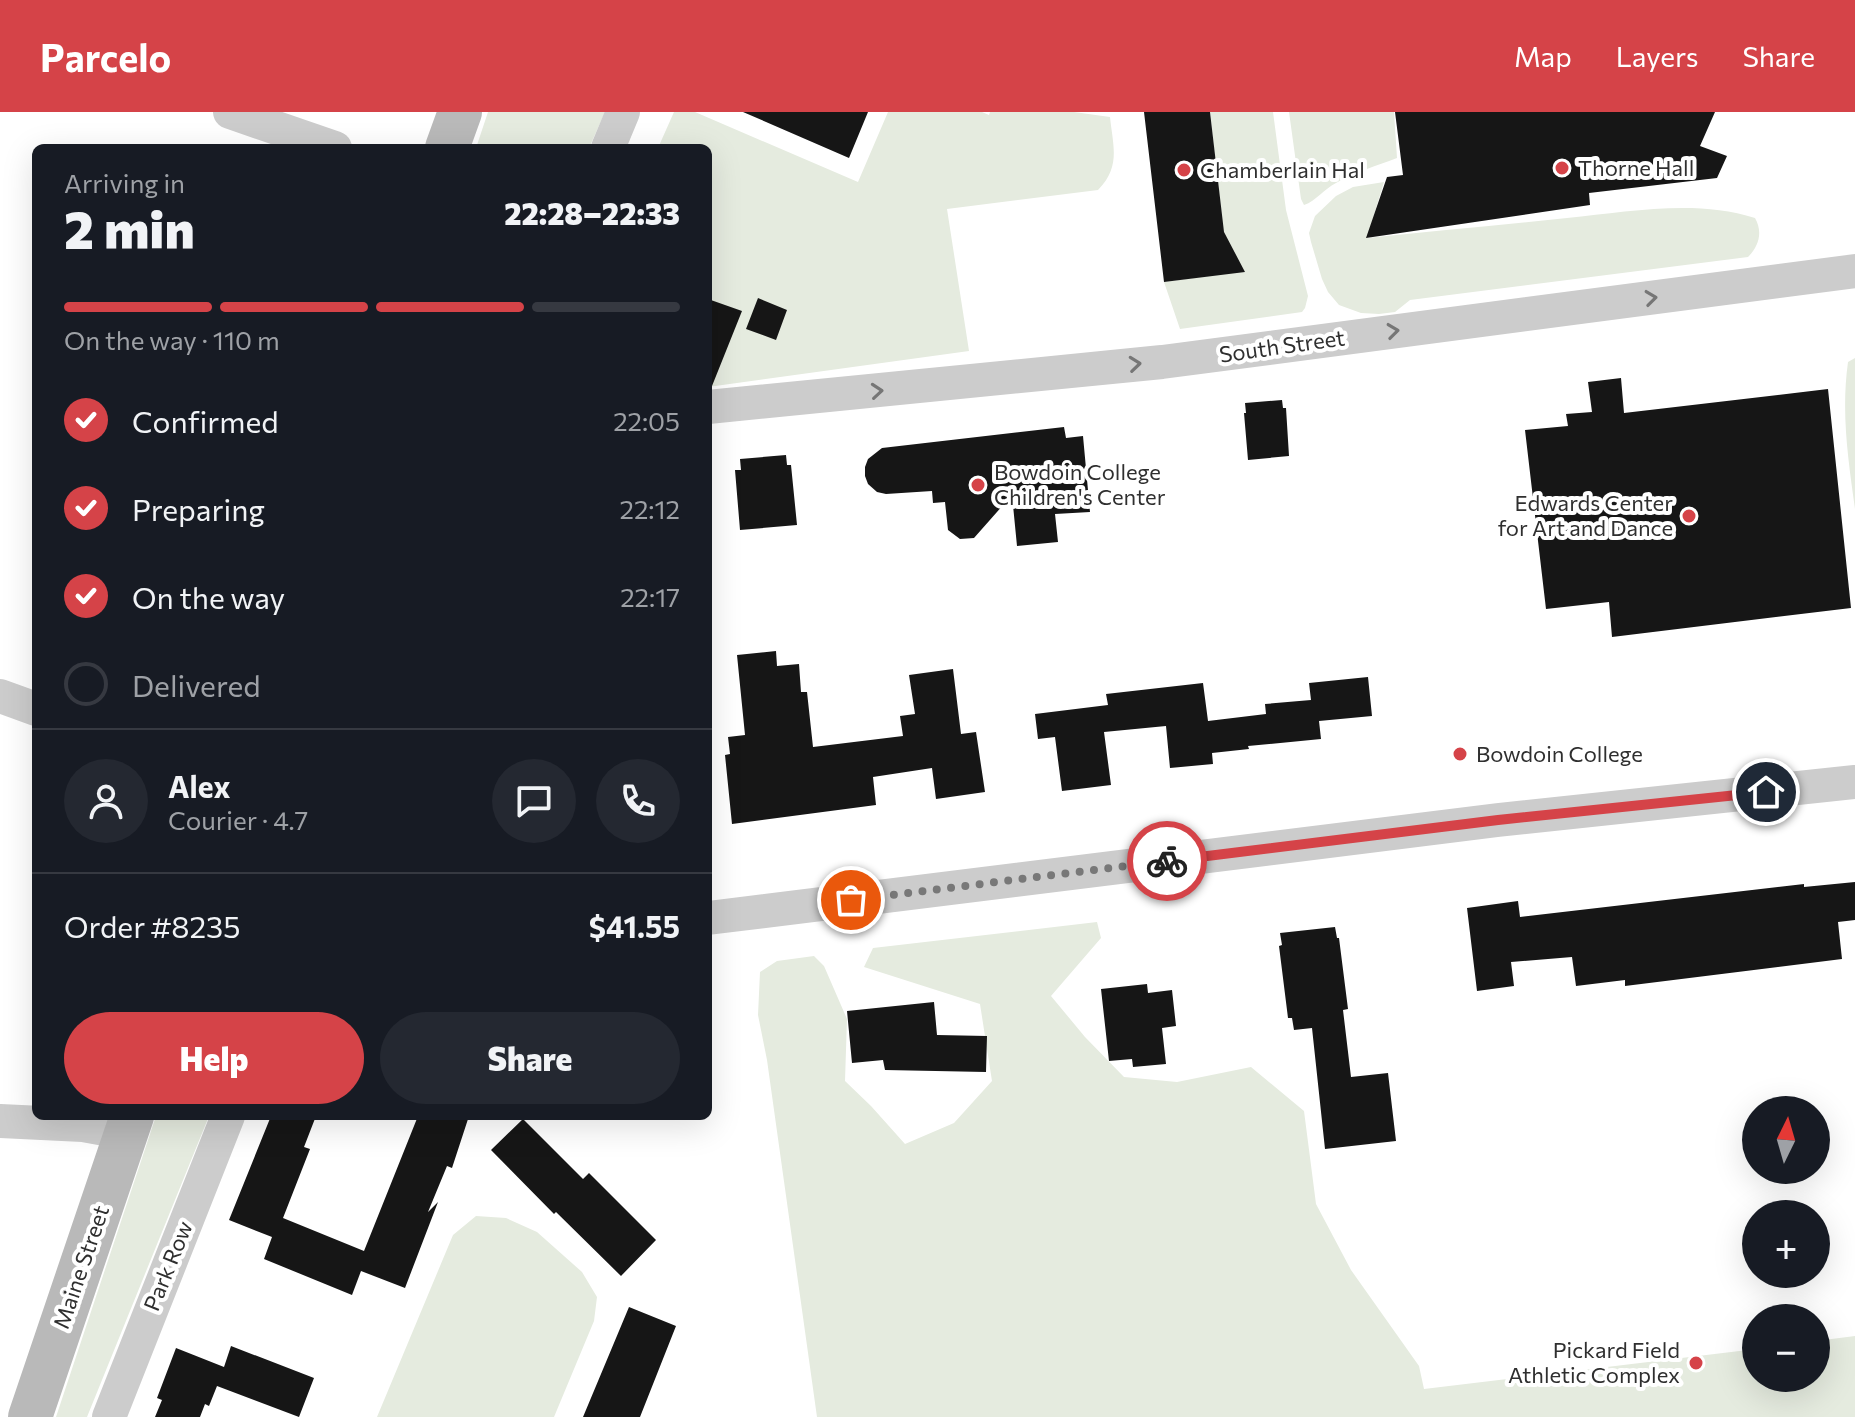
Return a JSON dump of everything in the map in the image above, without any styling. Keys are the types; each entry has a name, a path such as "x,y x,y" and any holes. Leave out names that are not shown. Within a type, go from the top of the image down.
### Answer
{"street":[{"path":"230,112 323,144"},
{"path":"448,144 460,112"},
{"path":"610,144 623,112"},
{"name":"South Street","path":"712,407 1162,362 1855,271"},
{"path":"0,696 32,708"},
{"path":"712,918 1498,820 1855,782"},
{"name":"Park Row","path":"109,1417 226,1120"},
{"path":"0,1121 129,1124"},
{"name":"Maine Street","path":"30,1417 129,1124"}],"shaded area":[{"path":"488,112 605,112 591,144 477,144"},
{"path":"674,112 695,112 858,182 888,112 982,112 989,115 990,112 1074,112 1110,117 1114,156 1110,173 1098,190 947,209 969,351 712,386 712,144 660,144"},
{"path":"1210,112 1273,112 1286,210 1308,296 1302,312 1180,329 1164,282 1244,271 1217,220 1222,218"},
{"path":"1289,112 1394,112 1397,158 1343,179 1304,205"},
{"path":"1384,182 1367,238 1638,210 1685,208 1732,212 1755,218 1759,239 1748,257 1410,300 1395,312 1361,313 1339,305 1328,292 1309,233 1315,216 1336,196 1353,187"},
{"path":"1855,358 1855,509 1845,399 1848,362"},
{"path":"1097,922 1101,938 1051,996 1124,1077 1177,1082 1251,1067 1304,1111 1316,1204 1351,1270 1419,1366 1424,1389 1742,1351 1742,1392 1830,1392 1830,1339 1855,1336 1855,1417 817,1417 758,1015 760,972 777,961 814,956 824,966 847,1019 845,1081 905,1144 954,1123 992,1081 980,1004 864,967 873,948"},
{"path":"155,1120 207,1120 87,1417 56,1417"},
{"path":"476,1216 506,1218 537,1232 582,1272 597,1297 594,1321 554,1417 377,1417 453,1235"}],"building":[{"path":"743,112 868,112 849,158"},
{"name":"Chamberlain Hal","path":"1144,112 1210,112 1224,232 1245,272 1164,282"},
{"name":"Thorne Hall","path":"1395,112 1715,112 1700,146 1727,156 1717,178 1589,193 1590,205 1366,238 1387,177 1403,175"},
{"path":"758,298 787,310 776,340 746,329"},
{"path":"712,300 742,311 712,386"},
{"name":"Edwards Center for Art and Dance","path":"1621,378 1624,413 1828,389 1851,608 1612,637 1609,602 1546,609 1525,430 1568,426 1566,414 1592,412 1588,382"},
{"path":"1282,400 1283,408 1286,408 1289,456 1248,460 1245,403"},
{"name":"Bowdoin College Children's Center","path":"1064,427 1066,438 1083,436 1090,512 1055,514 1058,542 1017,546 1012,495 974,538 960,539 948,530 945,502 933,503 932,491 877,492 865,476 868,459 882,448"},
{"path":"786,455 787,465 791,465 797,525 740,530 735,470 741,470 740,459"},
{"path":"776,651 777,666 799,664 801,692 807,692 813,747 903,736 900,716 915,714 909,675 953,669 961,734 976,732 985,792 936,799 932,768 873,777 876,805 732,824 725,755 730,754 728,737 745,735 737,655"},
{"path":"1368,677 1372,716 1319,721 1321,739 1212,753 1213,764 1170,768 1166,726 1104,732 1111,785 1062,791 1055,737 1038,739 1035,714 1108,705 1106,694 1203,683 1208,721 1266,714 1265,704 1311,700 1309,683"},
{"path":"1855,882 1855,920 1838,922 1842,959 1625,986 1625,980 1576,986 1572,957 1511,962 1514,986 1477,991 1467,908 1518,901 1520,917 1804,884 1804,887"},
{"path":"1335,927 1348,1009 1343,1010 1351,1077 1388,1073 1396,1141 1325,1149 1312,1028 1294,1030 1292,1018 1288,1018 1279,946 1282,945 1280,933"},
{"path":"1147,984 1148,993 1172,990 1176,1026 1162,1028 1166,1064 1133,1067 1132,1059 1109,1061 1101,989"},
{"path":"934,1002 937,1035 987,1036 986,1072 885,1070 883,1060 852,1063 847,1011"},
{"path":"269,1120 314,1120 304,1147 310,1149 283,1218 364,1251 416,1120 468,1120 452,1168 447,1166 428,1212 438,1202 405,1288 361,1271 352,1295 264,1259 272,1237 229,1220"},
{"path":"524,1120 583,1179 589,1173 656,1240 621,1276 491,1150"},
{"path":"629,1307 676,1326 640,1417 583,1417"},
{"path":"231,1346 314,1378 299,1417 217,1386 209,1406 205,1404 200,1417 155,1417 162,1400 157,1398 176,1348 224,1367"}],"way so far":[{"path":"851,900 1167,861"}],"place":[{"name":"Thorne Hall","path":"1562,168"},
{"name":"Chamberlain Hal","path":"1184,170"},
{"name":"Bowdoin College Children's Center","path":"978,485"},
{"name":"Edwards Center for Art and Dance","path":"1689,516"},
{"name":"Bowdoin College","path":"1460,754"},
{"name":"Pickard Field Athletic Complex","path":"1696,1363"}],"route":[{"path":"1167,861 1498,820 1766,792"}]}
